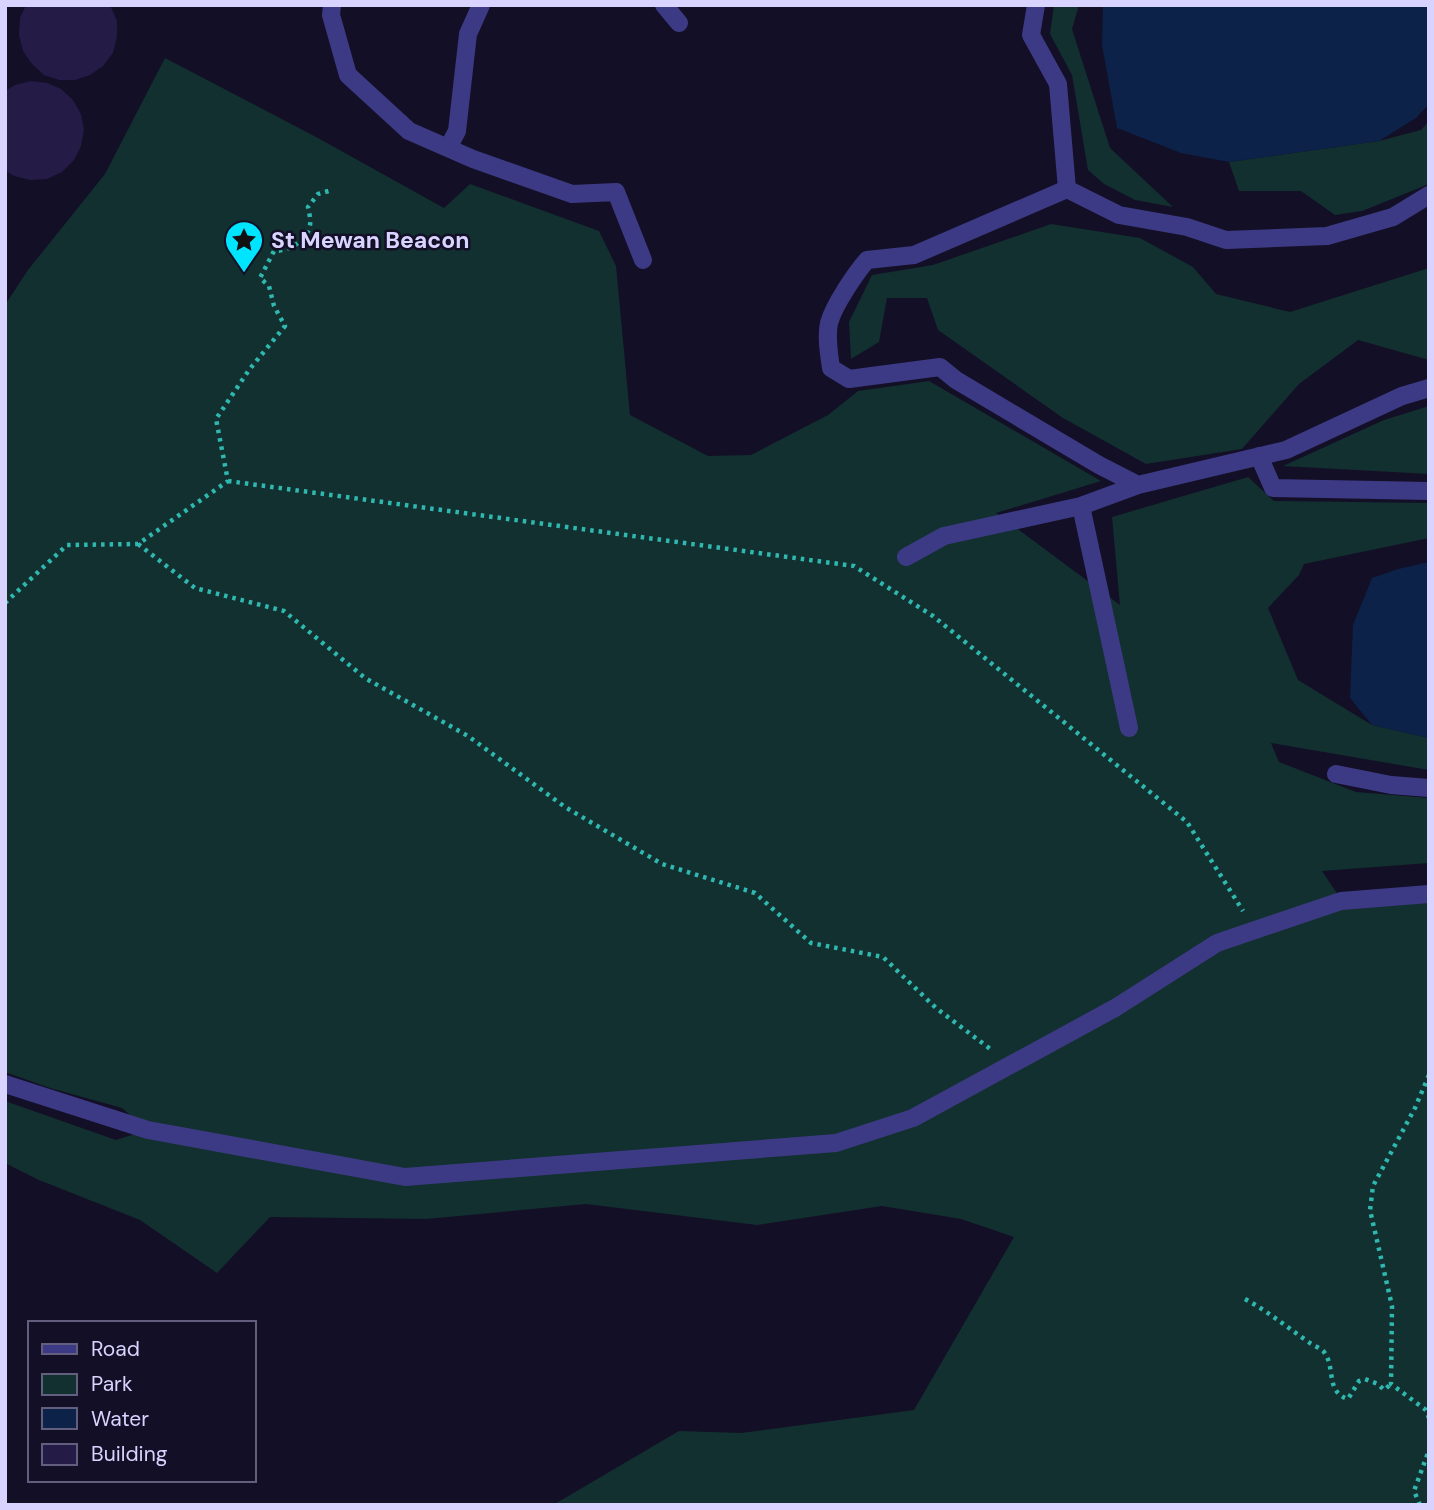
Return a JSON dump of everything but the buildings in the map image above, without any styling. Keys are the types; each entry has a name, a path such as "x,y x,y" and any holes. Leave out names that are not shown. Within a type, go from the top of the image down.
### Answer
{"street":[{"path":"332,5 331,15 348,75 409,131 473,159 572,194 616,192 643,260"},
{"path":"448,148 457,131 468,34 481,5"},
{"path":"664,5 679,23"},
{"path":"1035,5 1031,35 1058,84 1067,189"},
{"path":"1067,189 1119,215 1187,227 1226,240 1327,236 1393,217 1429,195"},
{"path":"1067,189 914,256 867,260 854,276 830,322 828,348 831,368 849,379 940,367 956,380 1099,465 1138,485"},
{"path":"906,557 944,536 1082,506 1138,485 1286,450 1402,396 1429,388"},
{"path":"1259,456 1273,488 1429,491"},
{"path":"1082,506 1129,728"},
{"path":"1336,774 1391,785 1429,788"},
{"path":"5,1084 148,1130 405,1177 836,1143 913,1118 1115,1008 1217,943 1341,901 1429,894"}],"path":[{"path":"228,481 216,419 249,370 285,326 274,306 269,286 260,278 274,251 285,251 301,240 310,225 308,207 318,194 332,190"},
{"path":"5,603 67,545 138,544 228,481 854,566 933,616 1187,822 1255,930"},
{"path":"138,544 195,587 284,611 365,678 468,736 565,807 662,864 755,893 811,943 883,957 936,1008 1011,1065"},
{"path":"1245,1299 1273,1314 1324,1351 1334,1389 1343,1398 1348,1399 1359,1381 1365,1379 1378,1384 1384,1390 1391,1384 1392,1306 1370,1210 1373,1186 1415,1108 1429,1074"},
{"path":"1391,1384 1426,1410 1429,1418"},
{"path":"1420,1505 1414,1491 1429,1450"}],"green space":[{"path":"1054,5 1079,5 1072,29 1110,148 1173,207 1135,200 1104,184 1088,170 1072,75 1050,34"},
{"path":"165,58 444,208 470,184 599,231 616,266 630,415 708,456 751,455 828,415 858,391 929,381 1101,481 996,513 1120,605 1112,517 1248,477 1274,501 1429,503 1429,538 1304,564 1299,575 1268,608 1298,680 1372,725 1429,738 1429,770 1271,743 1279,762 1356,792 1429,798 1429,863 1322,871 1342,901 1429,894 1429,1505 553,1505 679,1431 741,1433 914,1410 1014,1237 961,1219 882,1206 757,1225 586,1204 426,1219 270,1217 217,1273 140,1220 39,1180 5,1163 5,1101 116,1140 147,1130 122,1108 5,1072 5,305 28,270 105,174"},
{"path":"1429,121 1429,184 1362,211 1335,215 1301,191 1239,191 1229,162 1379,141 1421,130"},
{"path":"1051,224 1140,238 1193,267 1216,294 1290,312 1429,268 1429,360 1358,340 1299,384 1242,449 1146,464 1063,418 938,330 927,298 887,298 879,342 851,359 849,322 872,275 933,265"},
{"path":"1429,406 1429,474 1283,466 1384,420"}],"water":[{"path":"1103,5 1429,5 1429,104 1416,118 1379,141 1229,162 1181,153 1117,128 1102,45"},
{"path":"1429,562 1429,738 1372,725 1350,698 1353,625 1372,578"}],"place":[{"name":"St Mewan Beacon","path":"244,274"}]}
